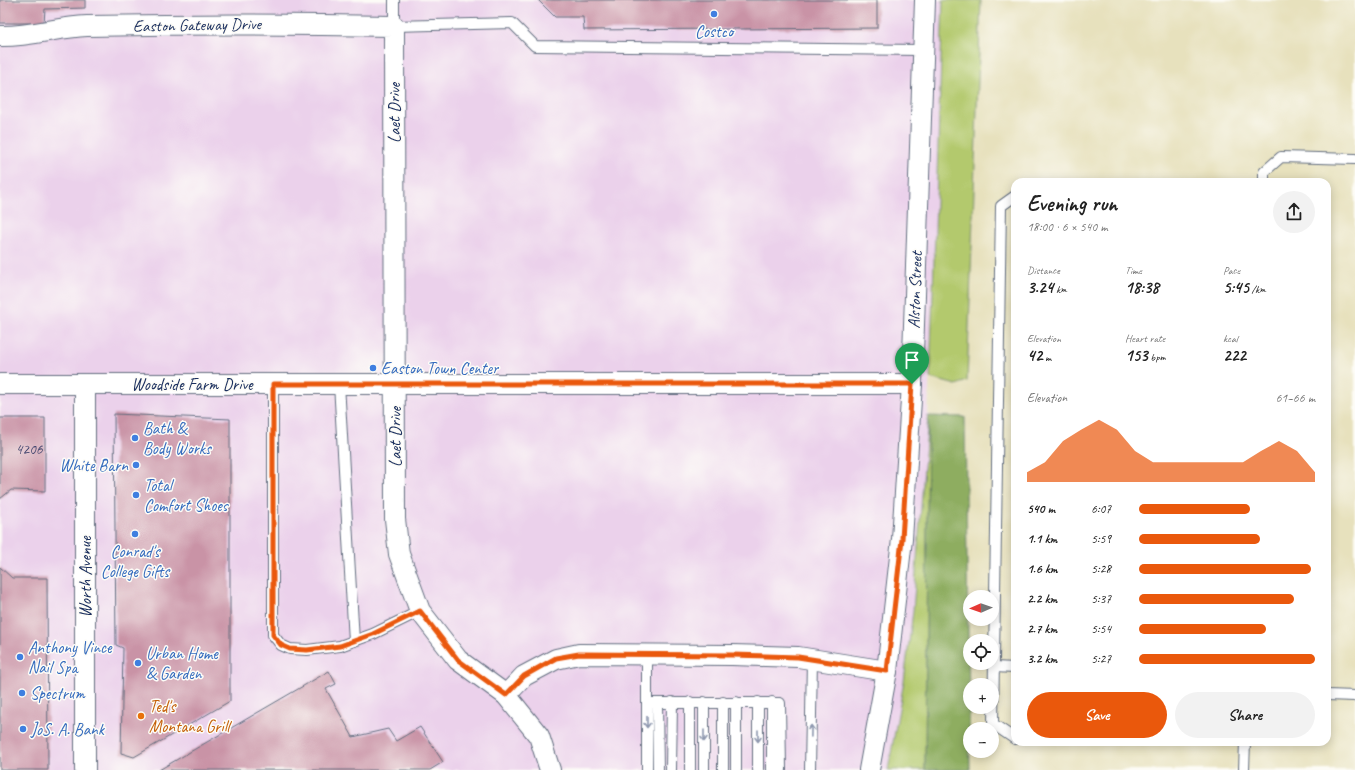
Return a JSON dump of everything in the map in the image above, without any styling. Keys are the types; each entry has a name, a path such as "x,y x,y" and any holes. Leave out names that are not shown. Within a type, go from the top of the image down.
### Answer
{"street":[{"name":"Alston Street","path":"869,770 887,671 902,539 912,384 925,0"},
{"name":"Easton Gateway Drive","path":"0,36 13,36 85,26 276,24 394,26"},
{"name":"Laet Drive","path":"394,26 395,519 399,554 420,611 458,660 506,695 539,736 550,770"},
{"name":"Woodside Farm Drive","path":"0,384 912,384"},
{"name":"Worth Avenue","path":"85,384 85,770"},
{"path":"506,695 524,676 556,658 579,654 798,657 887,671"}],"lane":[{"path":"394,0 394,26 512,23 535,46 923,50"},
{"path":"1264,178 1264,172 1281,157 1355,159"},
{"path":"995,634 1001,206 1011,199"},
{"path":"273,384 273,635 281,645 290,649 307,650 340,646 373,634 420,611"},
{"path":"339,384 354,641"},
{"path":"647,655 647,770"},
{"path":"810,770 812,659"},
{"path":"999,667 1011,668"},
{"path":"994,670 993,724 1011,736"},
{"path":"1331,695 1355,696"},
{"path":"671,770 672,702"},
{"path":"690,702 690,770"},
{"path":"704,702 704,770"},
{"path":"723,702 723,770"},
{"path":"736,702 736,770"},
{"path":"758,702 758,770"},
{"path":"772,702 772,770"},
{"path":"647,703 780,703 781,770"},
{"path":"658,703 658,770"},
{"path":"1244,770 1245,746"}],"shaded area":[{"path":"0,0 943,0 928,416 913,611 904,681 888,770 0,770"}],"green space":[{"path":"943,0 981,0 967,381 956,385 930,378"},
{"path":"928,416 925,770 888,770 904,681 913,611"},
{"path":"928,416 965,417 967,590 963,590 963,626 968,626 968,634 963,634 963,670 969,670 969,678 963,678 963,714 969,714 969,722 963,722 963,758 970,758 970,770 925,770"}],"building":[{"path":"0,0 85,0 85,8 45,9 44,23 0,23"},
{"name":"Costco","path":"538,0 877,0 877,28 584,30 583,17 555,17"},
{"path":"114,414 230,419 230,701 134,757 121,753 123,648 116,645"},
{"path":"0,418 45,418 45,491 11,490 0,499"},
{"path":"0,567 12,578 47,578 48,770 0,770"},
{"path":"329,671 336,684 326,689 353,737 388,729 396,741 420,727 443,762 430,770 159,770"}],"place":[{"name":"Costco","path":"714,14"},
{"name":"Easton Town Center","path":"373,368"},
{"name":"Bath & Body Works","path":"135,438"},
{"name":"White Barn","path":"136,465"},
{"name":"Total Comfort Shoes","path":"136,495"},
{"name":"Conrad's College Gifts","path":"135,534"},
{"name":"Anthony Vince Nail Spa","path":"20,657"},
{"name":"Urban Home & Garden","path":"138,663"},
{"name":"Spectrum","path":"22,693"},
{"name":"Ted's Montana Grill","path":"141,716"},
{"name":"JoS. A. Bank","path":"23,729"}],"route":[{"path":"273,384 912,384 902,539 887,671 798,657 579,654 556,658 524,676 506,695 458,660 420,611 373,634 340,646 307,650 290,649 281,645 273,635 273,384"}]}
